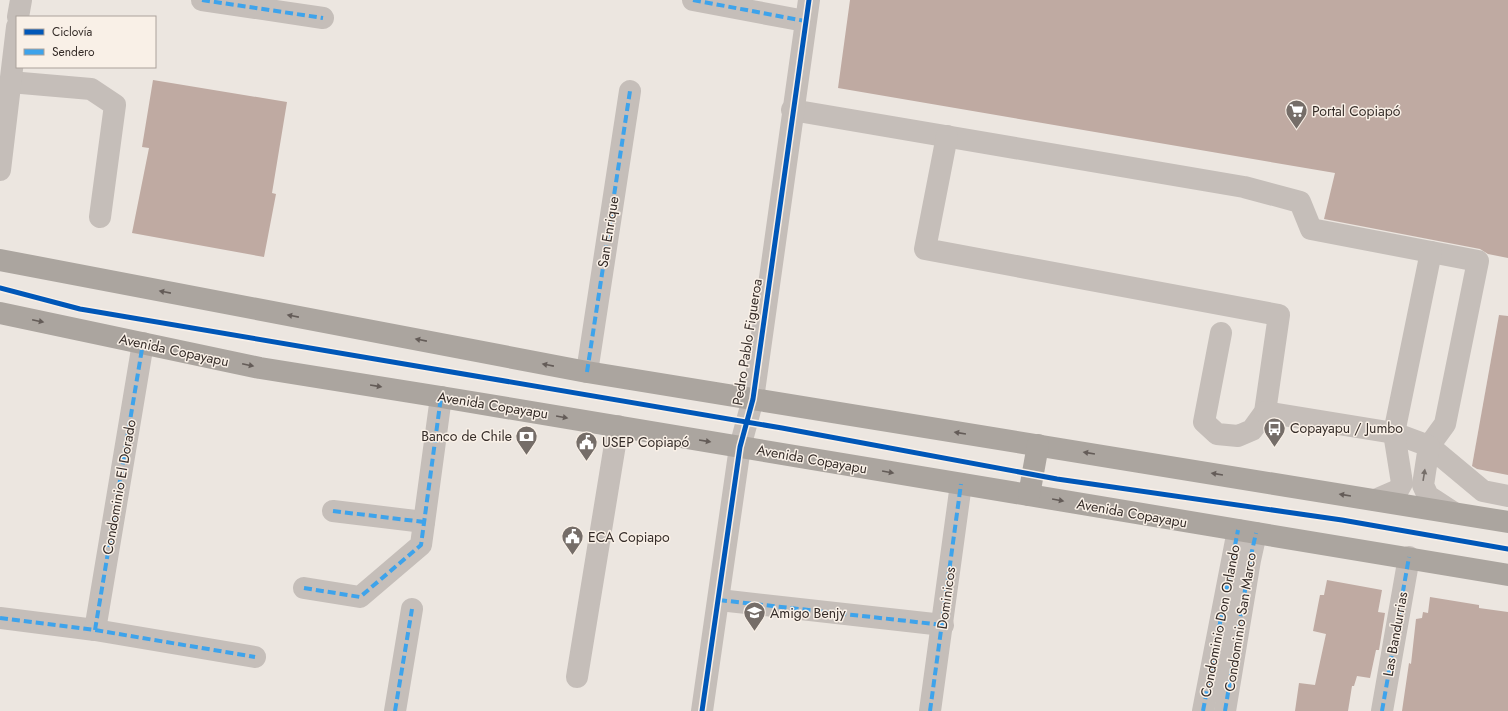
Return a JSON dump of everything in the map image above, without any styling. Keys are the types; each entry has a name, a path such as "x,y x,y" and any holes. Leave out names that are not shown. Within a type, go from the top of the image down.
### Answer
{"highway":[{"path":"0,260 587,372 1508,522"},
{"name":"Avenida Copayapu","path":"0,313 260,368 618,426 1247,532 1409,557 1508,575"},
{"path":"1029,495 1038,445"}],"street":[{"path":"18,16 21,0"},
{"path":"202,0 323,18"},
{"path":"693,0 805,22"},
{"name":"Pedro Pablo Figueroa","path":"702,711 740,447 752,399 792,110 809,0"},
{"path":"0,170 7,71 16,30"},
{"path":"7,71 91,89 115,105 100,217"},
{"name":"San Enrique","path":"587,372 630,91"},
{"path":"792,110 1244,187 1300,202 1311,229 1478,261 1445,424 1429,446 1423,485 1428,496 1454,513"},
{"path":"947,136 925,249 1279,315 1265,412 1252,430 1238,436 1217,434 1204,422 1221,333"},
{"path":"1375,500 1398,490 1402,483 1394,433 1431,252"},
{"name":"Condominio El Dorado","path":"95,630 143,343"},
{"path":"304,588 360,598 421,545 441,397"},
{"path":"1265,412 1394,433 1429,446 1483,491 1508,496"},
{"path":"577,677 618,426"},
{"name":"Dominicos","path":"930,711 943,625 961,484"},
{"path":"332,511 424,522"},
{"name":"Condominio Don Orlando","path":"1203,711 1247,532"},
{"name":"Condominio San Marco","path":"1225,711 1250,560 1247,532"},
{"name":"Las Bandurrias","path":"1382,711 1409,557"},
{"path":"719,600 943,625"},
{"path":"395,711 412,610"},
{"path":"0,618 95,630 255,657"}],"building":[{"name":"Portal Copiapó","path":"850,0 1508,0 1508,258 1488,254 1480,249 1324,219 1335,173 838,88"},
{"path":"153,80 287,102 272,193 276,194 264,257 132,233 149,148 142,147"},
{"path":"1499,315 1508,316 1508,475 1477,469 1472,466"},
{"path":"1327,580 1382,590 1378,612 1385,613 1379,650 1376,650 1370,678 1357,676 1354,686 1352,686 1348,711 1295,711 1299,683 1315,685 1326,634 1313,631 1320,595 1324,595"},
{"path":"1430,597 1479,605 1479,608 1508,612 1508,711 1402,711 1409,663 1411,664 1416,619 1422,618 1423,612 1428,613"}],"marked path":[{"path":"202,0 323,18"},
{"path":"693,0 805,21"},
{"path":"587,372 630,91"},
{"path":"95,630 143,343"},
{"path":"304,588 360,597 421,545 441,397"},
{"path":"930,711 961,484"},
{"path":"333,511 424,522"},
{"path":"1203,711 1238,530"},
{"path":"1225,711 1250,560 1256,533"},
{"path":"1382,711 1409,557"},
{"path":"719,600 943,625"},
{"path":"395,711 412,609"},
{"path":"0,618 95,630 255,657"}],"cycle path":[{"path":"702,711 740,447 753,399 809,0"},
{"path":"0,288 80,309 782,428 1057,479 1342,520 1508,549"}],"place":[{"name":"Portal Copiapó","path":"1297,130"},
{"name":"Copayapu / Jumbo","path":"1275,448"},
{"name":"Banco de Chile","path":"527,456"},
{"name":"USEP Copiapó","path":"587,462"},
{"name":"ECA Copiapo","path":"573,556"},
{"name":"Amigo Benjy","path":"755,632"}]}
